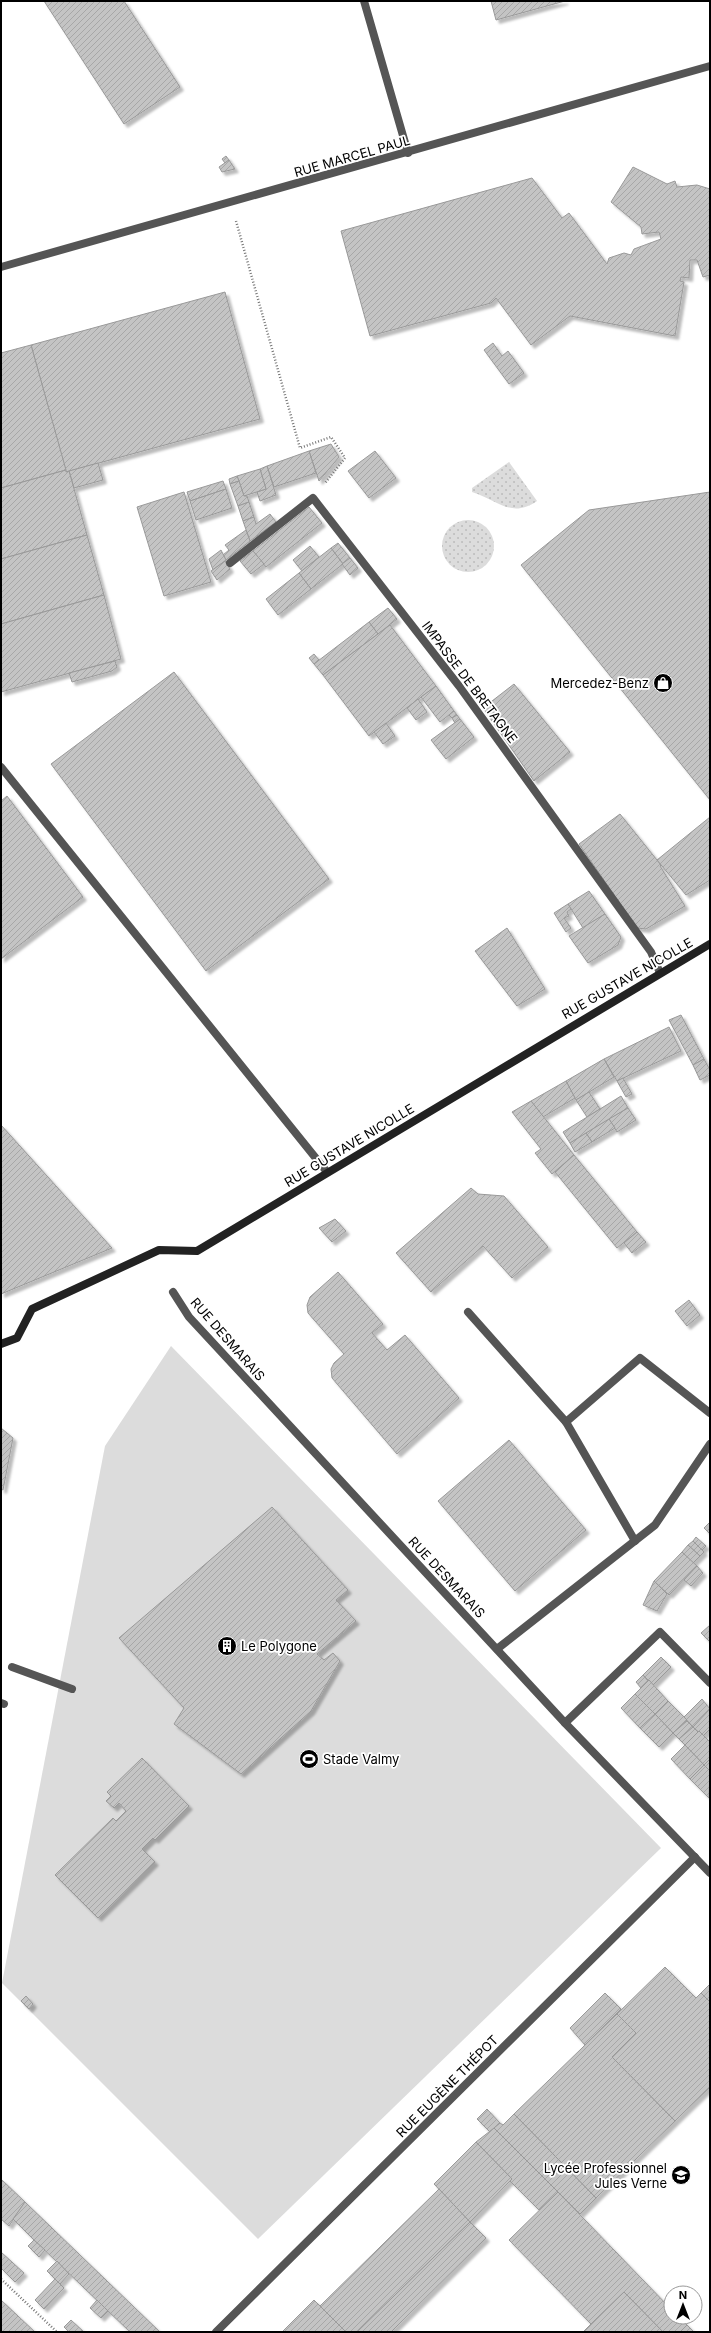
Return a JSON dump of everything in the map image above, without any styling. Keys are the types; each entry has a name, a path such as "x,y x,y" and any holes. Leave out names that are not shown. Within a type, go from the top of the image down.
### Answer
{"street":[{"path":"364,1 408,153"},
{"name":"RUE MARCEL PAUL","path":"1,268 231,204 710,66"},
{"path":"230,563 313,498"},
{"name":"IMPASSE DE BRETAGNE","path":"313,498 468,698 651,952 660,973"},
{"path":"1,767 327,1172"},
{"name":"RUE GUSTAVE NICOLLE","path":"1,1344 17,1338 32,1309 159,1250 197,1251 710,944"},
{"name":"RUE DESMARAIS","path":"173,1292 189,1317 565,1723 710,1873"},
{"path":"468,1312 566,1422 635,1541"},
{"path":"566,1422 640,1358 710,1413"},
{"path":"497,1649 655,1525 710,1444"},
{"path":"565,1723 660,1632 710,1683"},
{"path":"12,1668 72,1689"},
{"name":"RUE EUGÈNE THÉPOT","path":"216,2332 695,1857"}],"path":[{"path":"231,204 300,448 331,437 345,458 313,498"},
{"path":"1,2279 57,2332"}],"shaded area":[{"path":"509,462 537,501 528,506 512,508 472,492 472,488"},
{"path":"468,520 478,522 486,528 492,536 494,546 492,556 486,564 478,570 468,572 458,570 450,564 444,556 442,546 444,536 450,528 458,522"},
{"name":"Stade Valmy","path":"171,1346 661,1848 258,2239 2,1983 105,1446"}],"building":[{"path":"44,1 124,1 180,87 124,124"},
{"path":"491,1 565,1 496,20"},
{"path":"226,156 229,160 225,163 222,159"},
{"path":"229,160 235,169 222,172 219,167"},
{"path":"633,167 667,184 675,181 677,187 697,185 710,189 710,275 703,277 697,260 690,260 689,278 681,277 680,281 684,282 675,336 570,316 531,345 496,298 491,303 370,336 341,231 532,178 562,218 569,213 607,264 609,258 624,253 631,255 634,249 661,239 659,232 642,234 641,227 611,202"},
{"path":"225,292 260,419 66,472 31,345"},
{"path":"493,343 502,356 508,351 524,373 509,384 484,350"},
{"path":"31,345 66,470 1,488 1,353"},
{"path":"331,444 339,457 319,481 309,451"},
{"path":"309,451 316,473 274,487 267,466"},
{"path":"375,451 396,478 369,498 348,471"},
{"path":"98,463 103,480 74,488 69,471"},
{"path":"267,466 276,495 260,501 257,492 266,489 260,469"},
{"path":"260,469 266,489 244,496 237,476"},
{"path":"66,470 66,472 69,471 87,535 1,559 1,488"},
{"path":"237,476 239,481 230,484 229,479"},
{"path":"223,481 226,489 190,501 187,492"},
{"path":"239,481 244,496 247,496 249,502 238,506 230,484"},
{"path":"226,489 232,508 196,520 190,501"},
{"path":"184,492 211,582 164,596 137,507"},
{"name":"Mercedez-Benz","path":"710,492 710,800 521,565 589,510"},
{"path":"249,502 254,517 243,521 238,506"},
{"path":"309,507 322,523 266,567 253,551"},
{"path":"270,514 276,522 250,541 243,521 254,517 256,524"},
{"path":"246,530 250,541 226,560 223,555 229,550 225,545"},
{"path":"87,535 104,595 1,624 1,559"},
{"path":"338,543 350,558 343,564 331,548"},
{"path":"310,546 319,557 302,571 293,560"},
{"path":"331,548 343,564 311,589 299,573"},
{"path":"221,550 226,560 213,570 209,559"},
{"path":"253,551 264,564 251,574 240,561"},
{"path":"350,558 358,568 350,575 342,564"},
{"path":"225,561 230,569 217,580 211,571"},
{"path":"299,573 311,589 278,615 266,599"},
{"path":"104,595 121,659 1,692 1,624"},
{"path":"388,608 397,619 378,634 369,622"},
{"path":"369,622 378,634 323,675 314,664"},
{"path":"390,625 436,686 369,736 323,675"},
{"path":"314,654 319,660 314,664 309,658"},
{"path":"115,661 117,667 112,671 72,682 69,673"},
{"path":"174,672 329,879 206,971 51,764"},
{"path":"514,684 570,752 534,781 483,708"},
{"path":"436,686 454,711 440,722 421,697"},
{"path":"418,699 427,712 416,720 407,708"},
{"path":"454,711 457,715 452,718 449,715"},
{"path":"457,715 460,719 455,723 452,718"},
{"path":"460,719 474,737 446,759 431,740"},
{"path":"386,723 395,736 383,744 374,732"},
{"path":"7,796 83,897 1,959 1,801"},
{"path":"620,814 661,865 660,866 685,906 646,929 637,928 579,844"},
{"path":"710,817 710,880 686,895 657,860"},
{"path":"589,891 605,914 583,928 568,904"},
{"path":"568,904 571,909 567,912 569,916 564,918 571,928 566,932 554,913"},
{"path":"605,914 621,937 618,945 588,963 569,936"},
{"path":"507,928 545,989 517,1006 475,951"},
{"path":"681,1015 704,1059 693,1065 669,1020"},
{"path":"669,1027 681,1051 617,1081 604,1059"},
{"path":"604,1059 614,1077 576,1100 566,1081"},
{"path":"704,1059 710,1070 710,1075 700,1080 693,1065"},
{"path":"623,1078 632,1094 626,1097 617,1081"},
{"path":"566,1081 575,1098 543,1117 531,1101"},
{"path":"589,1092 600,1109 587,1117 576,1100"},
{"path":"621,1096 628,1108 570,1143 563,1132"},
{"path":"531,1101 574,1155 552,1174 535,1153 541,1149 512,1112"},
{"path":"628,1108 636,1120 617,1132 609,1119"},
{"path":"609,1119 615,1128 592,1142 586,1133"},
{"path":"1,1125 112,1248 1,1294"},
{"path":"586,1133 592,1142 575,1152 570,1143"},
{"path":"574,1155 637,1232 617,1248 555,1172"},
{"path":"471,1188 478,1194 504,1196 548,1247 512,1278 483,1246 431,1292 396,1253"},
{"path":"335,1219 346,1231 332,1242 319,1228"},
{"path":"637,1232 646,1242 632,1253 624,1243"},
{"path":"338,1272 383,1324 372,1333 387,1350 405,1335 459,1398 397,1454 332,1378 331,1369 334,1363 344,1354 308,1313 307,1305 310,1297"},
{"path":"689,1300 700,1315 687,1326 675,1311"},
{"path":"1,1428 13,1438 3,1490 1,1489"},
{"path":"509,1440 586,1530 515,1591 438,1501"},
{"name":"Le Polygone","path":"272,1507 348,1590 336,1600 356,1621 317,1654 324,1660 333,1653 340,1661 311,1711 241,1774 174,1724 184,1708 119,1638"},
{"path":"710,1522 710,1534 704,1528"},
{"path":"696,1537 706,1546 702,1550 693,1541"},
{"path":"693,1541 704,1552 700,1556 688,1545"},
{"path":"688,1545 700,1556 693,1563 682,1552"},
{"path":"682,1552 697,1566 669,1595 654,1581"},
{"path":"697,1566 703,1573 691,1586 684,1580"},
{"path":"654,1581 667,1594 657,1611 643,1605"},
{"path":"710,1625 710,1642 701,1633"},
{"path":"661,1657 671,1667 653,1685 643,1675"},
{"path":"643,1675 648,1681 641,1688 636,1682"},
{"path":"649,1680 668,1701 655,1714 635,1694"},
{"path":"635,1694 655,1714 640,1728 621,1708"},
{"path":"702,1699 710,1709 693,1727 684,1717"},
{"path":"668,1701 687,1720 673,1733 655,1714"},
{"path":"710,1709 710,1729 703,1736 693,1727"},
{"path":"655,1714 673,1733 659,1747 640,1728"},
{"path":"687,1721 693,1727 679,1739 673,1733"},
{"path":"693,1727 698,1732 685,1745 679,1739"},
{"path":"699,1731 710,1742 710,1759 704,1765 685,1745"},
{"path":"685,1745 704,1765 690,1779 671,1759"},
{"path":"142,1758 189,1806 155,1840 153,1838 142,1849 155,1862 98,1918 55,1875 113,1818 116,1821 126,1811 119,1803 114,1808 106,1801 111,1796 107,1792"},
{"path":"710,1759 710,1771 704,1765"},
{"path":"704,1765 710,1771 709,1798 690,1779"},
{"path":"665,1967 696,1998 701,1993 710,2002 710,2087 675,2121 612,2057 636,2033 617,2014"},
{"path":"710,1984 710,2002 701,1993"},
{"path":"605,1993 621,2009 585,2045 570,2028"},
{"path":"26,1996 33,2004 29,2009 21,2001"},
{"path":"617,2014 636,2033 612,2057 675,2121 596,2198 514,2114"},
{"path":"487,2109 500,2123 490,2132 477,2119"},
{"path":"514,2114 596,2198 580,2214 494,2128 500,2123 503,2125"},
{"path":"494,2128 558,2192 539,2210 510,2181 512,2179 476,2142"},
{"path":"476,2142 512,2179 470,2222 434,2184"},
{"path":"1,2179 25,2202 9,2226 1,2219"},
{"path":"439,2189 470,2222 357,2332 346,2332 320,2306"},
{"path":"558,2192 663,2301 663,2325 687,2325 680,2332 663,2332 624,2292 591,2324 509,2240"},
{"path":"25,2202 160,2332 130,2332 34,2240 13,2219"},
{"path":"470,2222 486,2238 391,2332 357,2332"},
{"path":"34,2240 45,2250 39,2257 28,2246"},
{"path":"1,2252 24,2273 15,2282 1,2268"},
{"path":"57,2261 69,2274 60,2284 47,2271"},
{"path":"55,2279 64,2288 44,2309 35,2300"},
{"path":"624,2292 663,2332 583,2332 591,2324"},
{"path":"1,2300 35,2332 1,2332"},
{"path":"97,2300 108,2311 101,2318 90,2308"},
{"path":"314,2300 346,2332 282,2332"},
{"path":"71,2320 84,2332 69,2332 64,2327"},
{"path":"687,2325 694,2332 680,2332"}],"place":[{"name":"Mercedez-Benz","path":"663,683"},
{"name":"Le Polygone","path":"227,1646"},
{"name":"Stade Valmy","path":"309,1759"},
{"name":"Lycée Professionnel Jules Verne","path":"681,2175"}]}
